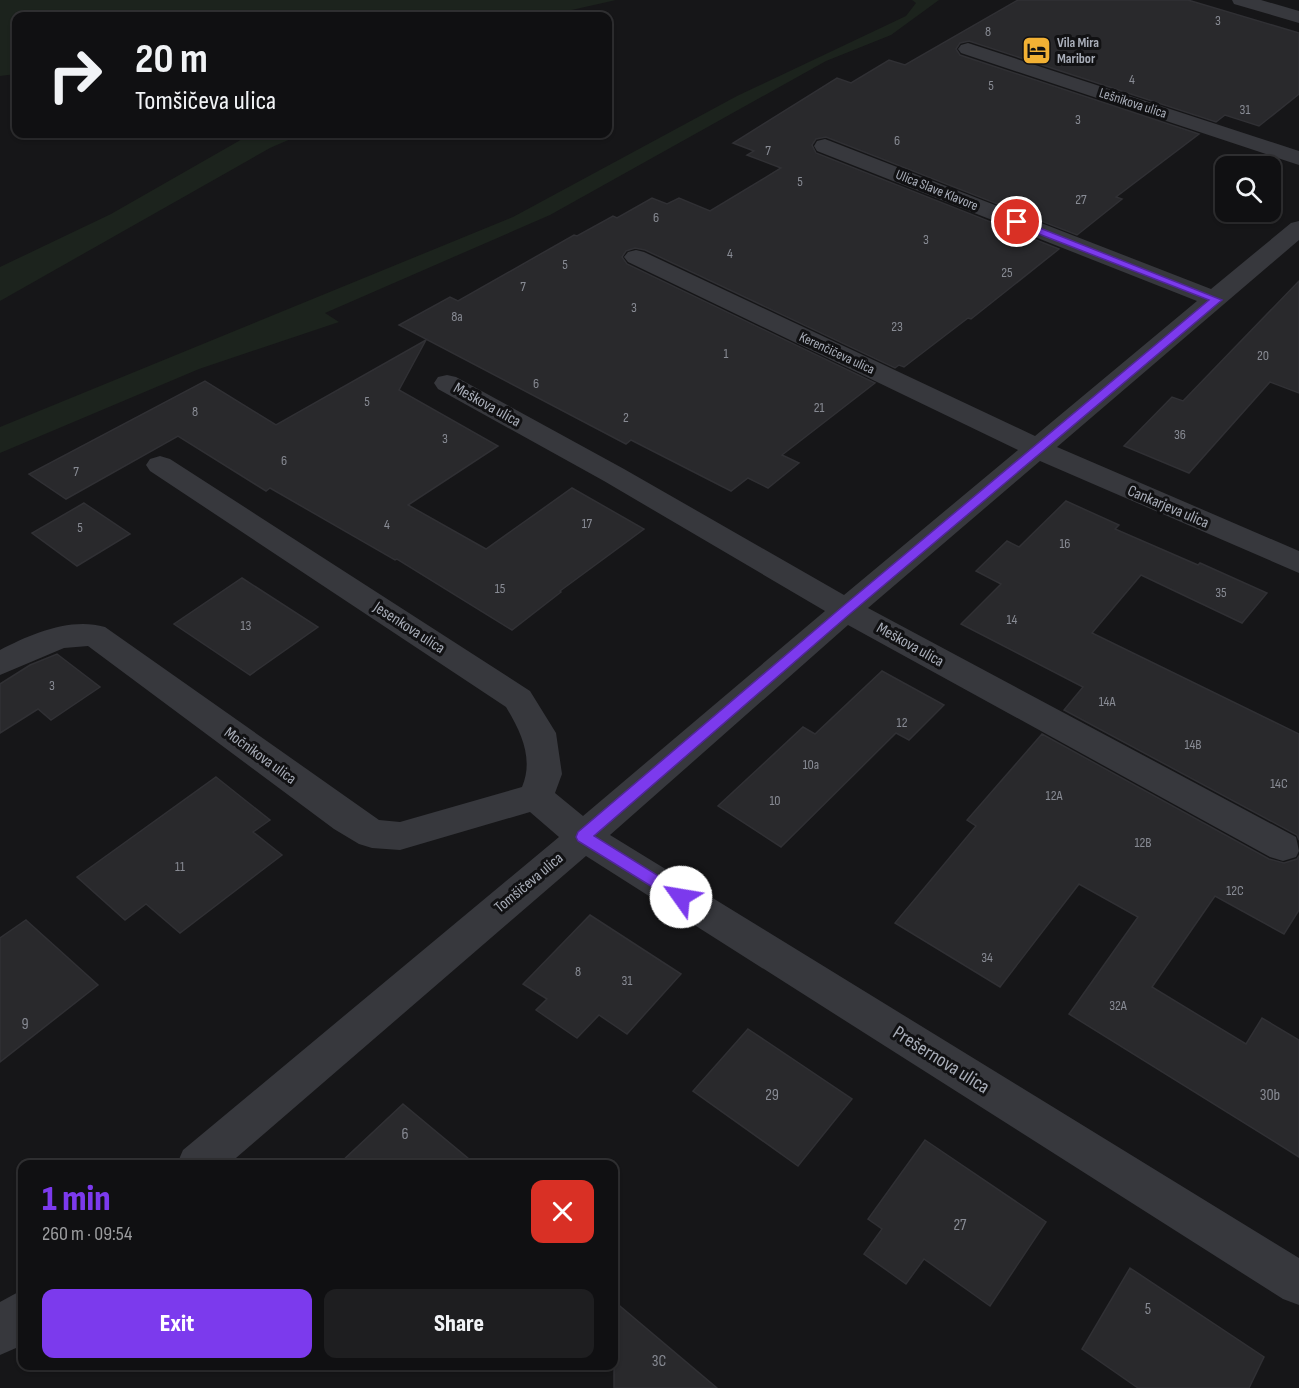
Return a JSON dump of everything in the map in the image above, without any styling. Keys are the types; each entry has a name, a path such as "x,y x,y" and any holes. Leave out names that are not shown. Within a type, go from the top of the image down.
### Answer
{"street":[{"path":"1241,0 1299,16"},
{"name":"Lešnikova ulica","path":"968,49 1299,158"},
{"name":"Ulica Slave Klavore","path":"825,146 1216,300"},
{"name":"Tomšičeva ulica","path":"203,1160 584,837 846,610 1299,228"},
{"name":"Kerenčičeva ulica","path":"636,257 991,425 1038,450"},
{"name":"Meškova ulica","path":"447,382 624,481 846,610 1283,847"},
{"name":"Cankarjeva ulica","path":"1038,450 1299,563"},
{"name":"Jesenkova ulica","path":"160,465 518,699 540,733 545,774 536,797"},
{"name":"Močnikova ulica","path":"0,664 32,647 62,637 94,635 347,819 372,834 400,836 536,797"},
{"path":"536,797 584,837"},
{"name":"Prešernova ulica","path":"584,837 1299,1282"},
{"path":"0,1332 18,1316"}],"shaded area":[{"path":"0,0 616,0 563,12 12,12 12,74 0,76"},
{"path":"912,0 939,0 891,35 826,61 550,215 325,313 339,322 199,369 0,453 0,427 513,217 737,96 906,16 916,3"},
{"path":"244,138 293,138 270,148 0,301 0,267 111,214"}],"building":[{"path":"1018,0 1188,0 1299,33 1299,94 1259,126 1225,115 1216,122 969,41 960,43 956,49 960,55 1199,134 1116,197 1122,199 1077,235 826,137 816,139 812,145 816,153 1059,249 971,319 968,318 904,367 899,365 895,368 645,250 635,248 626,251 622,257 627,264 875,383 782,455 799,463 768,488 748,478 731,491 631,440 626,444 399,325 450,297 458,301 574,235 577,236 613,216 617,218 652,198 667,204 679,198 710,211 781,168 747,155 754,151 733,143 837,78 851,83 889,60 905,65"},
{"path":"1299,281 1299,393 1270,382 1189,473 1124,446 1172,397 1183,401"},
{"path":"426,340 399,390 498,446 408,505 486,549 572,488 644,529 560,591 512,630 397,559 395,560 270,488 266,491 178,436 66,499 29,474 205,381 276,425"},
{"path":"1066,501 1119,525 1115,529 1267,593 1242,623 1141,575 1092,633 1299,734 1299,840 1297,835 1064,710 1083,687 961,624 1001,584 976,571 1007,541 1019,547"},
{"path":"84,503 130,534 77,566 32,533"},
{"path":"242,578 318,627 250,675 174,624"},
{"path":"57,654 100,687 51,720 38,709 0,733 0,684 30,665"},
{"path":"882,671 944,705 909,740 896,733 781,847 718,806 803,727 815,734"},
{"path":"1042,734 1269,859 1284,863 1297,859 1299,856 1299,910 1284,934 1215,896 1152,987 1246,1044 1262,1018 1299,1040 1299,1157 1069,1014 1138,917 1079,884 1000,987 895,923 976,826 967,820"},
{"path":"216,777 270,820 253,832 282,855 180,933 146,904 125,920 77,877"},
{"path":"590,915 681,974 627,1034 599,1015 577,1038 536,1010 547,999 523,984"},
{"path":"26,920 98,985 0,1062 0,938"},
{"path":"748,1029 852,1099 798,1166 693,1091"},
{"path":"403,1104 470,1160 343,1160"},
{"path":"925,1140 1046,1222 990,1306 924,1259 906,1284 864,1254 882,1229 868,1219"},
{"path":"1130,1268 1264,1357 1249,1388 1138,1388 1082,1349"},
{"path":"618,1304 717,1388 614,1388 614,1370 618,1370"}],"place":[{"name":"Vila Mira Maribor","path":"1036,50"}],"route":[{"path":"681,897 584,837 846,610 1216,300 1017,222"}]}
